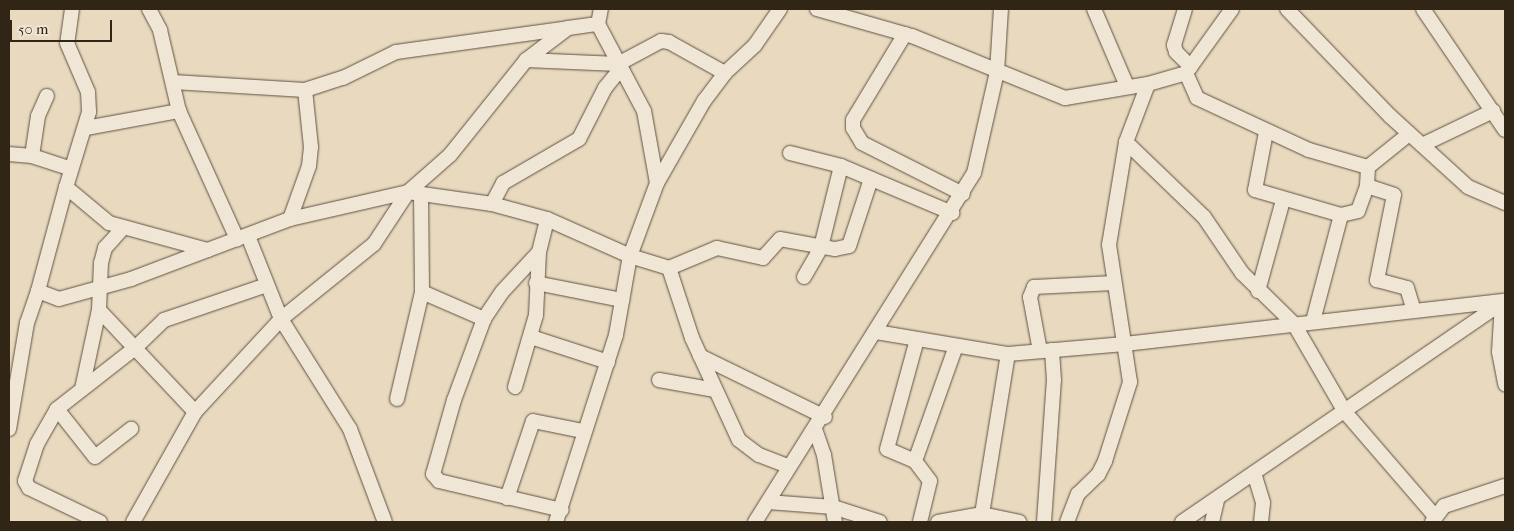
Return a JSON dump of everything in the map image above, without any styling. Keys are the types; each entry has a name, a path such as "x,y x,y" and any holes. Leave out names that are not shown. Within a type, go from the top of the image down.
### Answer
{"street":[{"path":"9,428 27,323 38,291 66,188 69,168 86,128 88,92 67,44 72,9"},
{"path":"149,9 160,30 179,111 267,285 281,319 350,429 384,522"},
{"path":"601,9 598,24 644,111 657,183"},
{"path":"556,522 562,510 582,431 608,362 630,256 657,183 704,101 725,73 756,45 780,9"},
{"path":"817,9 905,34 1065,98 1127,86 1148,84 1188,70 1232,9"},
{"path":"755,522 787,466 825,417 876,332 913,265 963,194 977,162 997,72 1001,9"},
{"path":"1094,9 1127,86"},
{"path":"1185,9 1174,45 1176,52 1188,70 1197,98 1266,132 1368,167"},
{"path":"1287,9 1409,134 1468,187 1505,204"},
{"path":"1423,9 1505,130"},
{"path":"173,82 305,90 343,78 404,50 598,24"},
{"path":"133,522 195,412 281,319 374,244 415,193 450,155 526,60 568,28"},
{"path":"905,34 853,120 852,128 862,143 963,194"},
{"path":"492,204 503,183 579,139 605,88 620,66 661,41 669,42 725,73"},
{"path":"526,60 620,66"},
{"path":"1067,522 1078,494 1098,475 1105,461 1130,382 1109,246 1126,142 1148,84"},
{"path":"290,219 309,166 311,147 305,90"},
{"path":"32,156 38,116 47,96"},
{"path":"86,128 179,111"},
{"path":"1422,145 1492,111"},
{"path":"1266,132 1254,187 1259,193 1341,215 1358,211 1367,186 1368,167 1409,134"},
{"path":"1126,142 1204,217 1258,291 1294,324 1345,412 1433,519 1444,506 1505,486"},
{"path":"790,153 841,166 952,212"},
{"path":"9,154 32,156 69,168"},
{"path":"804,277 821,247 841,166"},
{"path":"38,291 59,299 100,288 290,219 415,193 492,204 547,219 630,256 669,268 717,248 763,258 780,240 821,247 849,246 871,178"},
{"path":"1367,186 1394,195 1377,280 1407,288 1414,310"},
{"path":"66,188 102,219 122,229 207,250"},
{"path":"397,399 422,292 415,193"},
{"path":"1258,291 1283,200"},
{"path":"1313,322 1341,215"},
{"path":"515,387 531,337 539,252 547,219"},
{"path":"82,389 99,310 105,248 122,229"},
{"path":"539,252 502,292 484,319 454,400 433,474 439,481 562,510"},
{"path":"669,268 700,356 739,440 759,455 787,466"},
{"path":"1044,522 1054,380 1030,296 1034,287 1114,283"},
{"path":"536,284 622,300"},
{"path":"100,522 30,488 25,481 37,444 57,409 135,348 158,325 177,314 267,285"},
{"path":"422,292 484,319"},
{"path":"876,332 1008,354 1124,344 1414,310 1504,302"},
{"path":"1504,302 1499,352 1505,384"},
{"path":"1182,522 1217,502 1254,473 1504,302"},
{"path":"99,310 195,412"},
{"path":"531,337 608,362"},
{"path":"917,339 887,449 915,461 930,481 920,522"},
{"path":"915,461 956,346"},
{"path":"982,514 1008,354"},
{"path":"700,356 825,417"},
{"path":"659,380 715,390"},
{"path":"57,409 95,457 131,429"},
{"path":"507,498 533,421 582,431"},
{"path":"815,429 824,455 835,522"},
{"path":"1254,473 1262,503 1261,522"},
{"path":"768,502 833,507 880,522"},
{"path":"1212,522 1217,502"},
{"path":"938,522 982,514 1017,522"}]}
